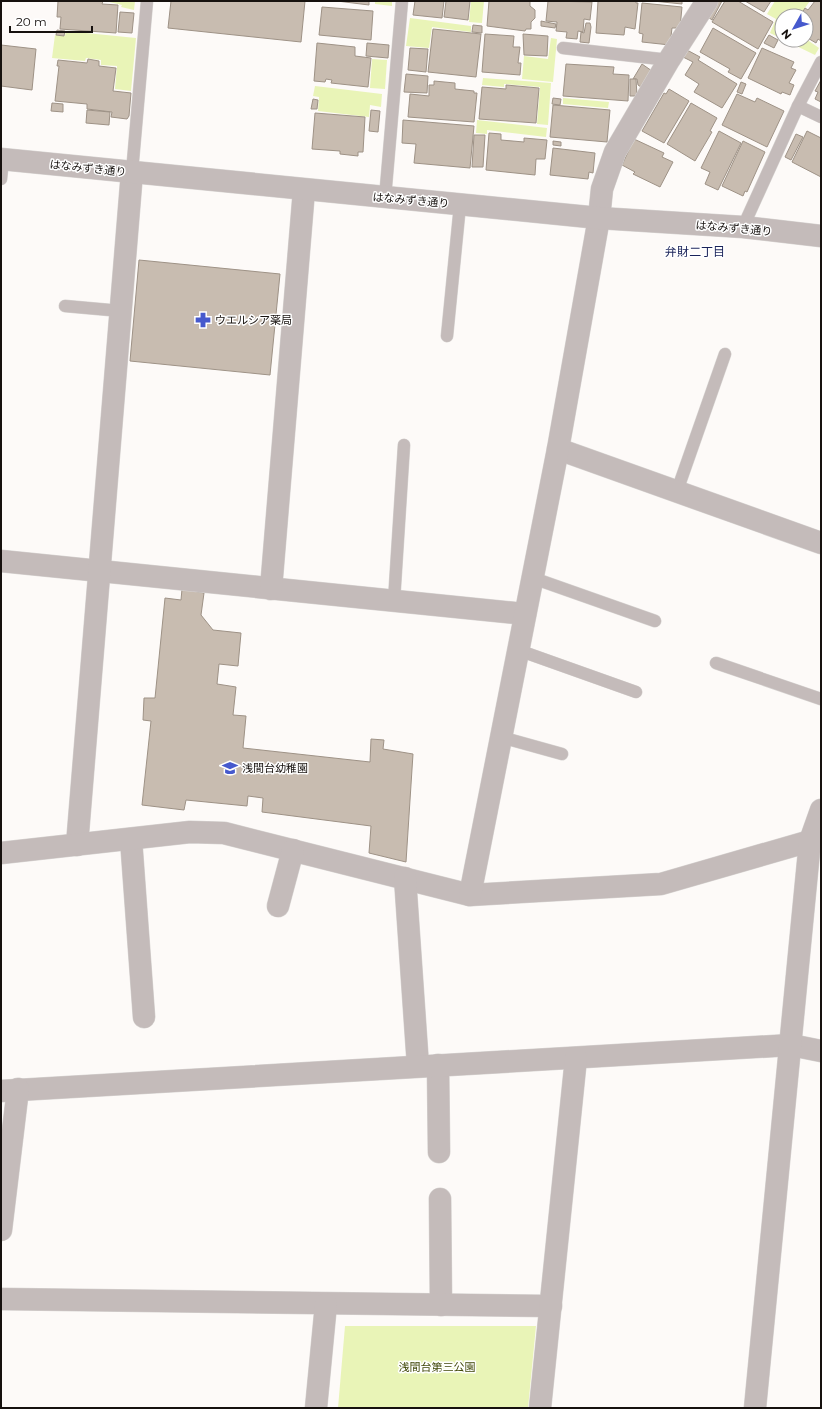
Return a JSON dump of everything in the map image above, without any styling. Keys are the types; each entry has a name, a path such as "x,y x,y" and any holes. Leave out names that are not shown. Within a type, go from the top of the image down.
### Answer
{"street":[{"path":"470,895 558,449 602,189 615,152 669,60 707,1"},
{"name":"はなみずき通り","path":"2,166 132,172 598,218 743,227 821,236"},
{"path":"77,845 132,172"},
{"path":"271,589 304,190"},
{"path":"558,449 821,543"},
{"path":"1,561 525,614"},
{"path":"755,1408 791,1045 814,836 821,810"},
{"path":"1,853 190,832 224,833 470,895 661,884 814,836"},
{"path":"131,839 144,1017"},
{"path":"278,906 293,850"},
{"path":"405,878 439,1152"},
{"path":"1,1230 9,1090 791,1045 821,1051"},
{"path":"540,1408 576,1058"},
{"path":"440,1199 441,1305"},
{"path":"1,1299 551,1306"},
{"path":"316,1408 326,1304"}],"lane":[{"path":"132,172 148,1"},
{"path":"385,198 402,1"},
{"path":"563,48 669,60"},
{"path":"743,227 798,106 821,62"},
{"path":"798,106 821,117"},
{"path":"447,336 460,204"},
{"path":"65,306 121,311"},
{"path":"677,491 725,354"},
{"path":"394,601 404,445"},
{"path":"532,578 655,621"},
{"path":"518,650 636,692"},
{"path":"716,663 821,699"},
{"path":"501,737 562,754"}],"green space":[{"path":"105,1 135,1 134,10 121,7 122,5"},
{"path":"375,1 392,1 392,6 375,4"},
{"path":"471,1 484,1 482,23 469,22"},
{"path":"775,1 810,1 805,8 774,8 774,18 767,14"},
{"path":"410,18 471,26 471,32 432,27 429,48 406,46"},
{"path":"774,24 774,35 770,33"},
{"path":"66,31 136,38 131,91 115,89 117,66 101,65 101,60 86,58 85,61 52,58 55,35 65,36"},
{"path":"551,38 557,39 553,82 522,79 524,56 548,59"},
{"path":"814,45 819,48 815,55 801,48 814,48"},
{"path":"372,59 387,60 385,89 370,88"},
{"path":"483,78 551,83 548,125 537,124 540,87 504,84 504,87 482,85"},
{"path":"315,86 382,94 381,107 370,105 369,117 318,111 319,97 313,96"},
{"path":"563,98 609,102 608,108 563,104"},
{"path":"477,120 547,128 546,137 487,130 487,134 476,133"},
{"name":"浅間台第三公園","path":"345,1326 536,1326 528,1408 338,1408"}],"building":[{"path":"58,1 103,1 102,4 118,5 116,33 60,29 61,17 57,17"},
{"path":"171,1 305,1 301,42 168,28"},
{"path":"337,1 369,1 369,5"},
{"path":"415,1 444,1 442,18 413,15"},
{"path":"446,1 470,1 468,20 444,17"},
{"path":"489,1 530,1 530,6 535,10 535,18 531,22 531,29 526,29 525,31 487,26"},
{"path":"548,1 592,2 590,20 584,19 583,32 578,31 577,39 566,38 567,32 556,31 557,22 546,21"},
{"path":"598,1 636,1 636,3 638,3 635,29 625,27 624,35 596,33"},
{"path":"653,1 682,1 682,4"},
{"path":"717,1 722,1 712,20 708,17"},
{"path":"725,1 738,1 773,22 758,49 712,22"},
{"path":"745,1 771,1 764,12"},
{"path":"815,1 821,1 821,41 818,39 816,43 814,42 814,8 810,8"},
{"path":"642,3 682,7 680,28 672,28 670,45 642,42 643,34 639,33"},
{"path":"322,7 373,11 371,40 319,35"},
{"path":"120,12 134,13 132,33 118,32"},
{"path":"541,21 556,24 555,28 541,26"},
{"path":"586,23 590,23 591,27 589,43 580,42 581,32 584,33"},
{"path":"473,25 482,26 482,33 472,32"},
{"path":"713,28 756,53 741,79 728,72 730,69 700,52"},
{"path":"433,29 481,34 476,77 428,72"},
{"path":"57,30 65,31 64,36 56,35"},
{"path":"485,34 514,36 513,47 520,47 518,63 521,63 520,75 482,72"},
{"path":"523,34 548,36 547,56 524,55"},
{"path":"769,35 774,38 774,48 764,43"},
{"path":"317,43 355,47 355,56 371,58 368,87 331,83 332,80 326,79 325,82 314,81"},
{"path":"367,43 389,45 388,58 366,56"},
{"path":"1,45 36,49 32,90 1,86"},
{"path":"410,48 428,49 426,72 408,70"},
{"path":"762,48 794,62 791,68 796,70 789,83 794,85 790,95 782,92 781,94 748,78"},
{"path":"687,50 700,57 698,60 737,84 722,108 694,92 699,84 685,75 693,62 683,57"},
{"path":"88,59 99,61 99,66 116,68 113,91 131,93 129,116 127,119 111,117 112,112 87,109 87,104 55,101 59,66 57,66 58,60 87,63"},
{"path":"566,64 614,67 613,74 629,75 628,101 563,96"},
{"path":"642,64 652,71 641,87 638,85 637,79 633,79"},
{"path":"406,74 428,76 427,93 404,92"},
{"path":"630,79 636,79 637,96 630,96"},
{"path":"821,80 821,102 815,99 818,92 815,91"},
{"path":"434,81 455,83 455,89 474,91 474,93 477,93 474,122 408,117 410,94 429,96 429,85 434,85"},
{"path":"741,82 746,84 742,94 737,92"},
{"path":"506,85 539,88 536,123 479,119 482,87 506,89"},
{"path":"669,89 689,101 664,143 642,131 664,93 666,94"},
{"path":"737,94 755,102 757,98 784,111 767,147 722,125"},
{"path":"553,98 561,99 560,105 552,104"},
{"path":"313,99 318,100 317,109 311,109"},
{"path":"52,103 63,104 63,112 51,111"},
{"path":"691,103 717,118 710,131 712,132 695,161 667,144"},
{"path":"553,105 610,110 607,142 550,137"},
{"path":"87,110 110,112 109,125 86,123"},
{"path":"371,110 380,111 378,132 369,131"},
{"path":"315,113 365,117 363,152 358,152 358,156 340,154 340,151 312,149"},
{"path":"403,120 474,126 470,168 414,163 416,144 402,143"},
{"path":"719,131 741,143 718,190 705,184 710,172 701,168"},
{"path":"807,131 821,138 821,177 792,162"},
{"path":"489,133 501,134 501,140 524,142 524,138 547,140 545,159 536,159 535,175 486,170"},
{"path":"796,134 803,137 791,160 785,157"},
{"path":"474,135 485,135 483,167 472,167"},
{"path":"634,139 664,153 662,157 673,162 660,187 633,174 635,172 622,165"},
{"path":"553,141 561,142 561,146 553,145"},
{"path":"743,141 765,152 747,192 745,191 743,196 722,186"},
{"path":"553,148 595,153 593,173 589,172 588,179 550,175"},
{"path":"139,260 280,274 270,375 130,361"},
{"path":"182,589 204,593 201,615 213,630 241,633 238,666 219,664 217,684 236,687 233,715 246,716 243,748 370,762 371,739 384,740 383,749 413,754 406,862 369,853 371,826 262,812 263,798 248,796 247,806 186,800 184,810 142,805 151,721 143,720 144,698 155,698 165,598 181,600"}],"place":[{"name":"ウエルシア薬局","path":"203,320"},
{"name":"浅間台幼稚園","path":"230,768"}],"district":[{"name":"弁財二丁目","path":"695,251"}]}
